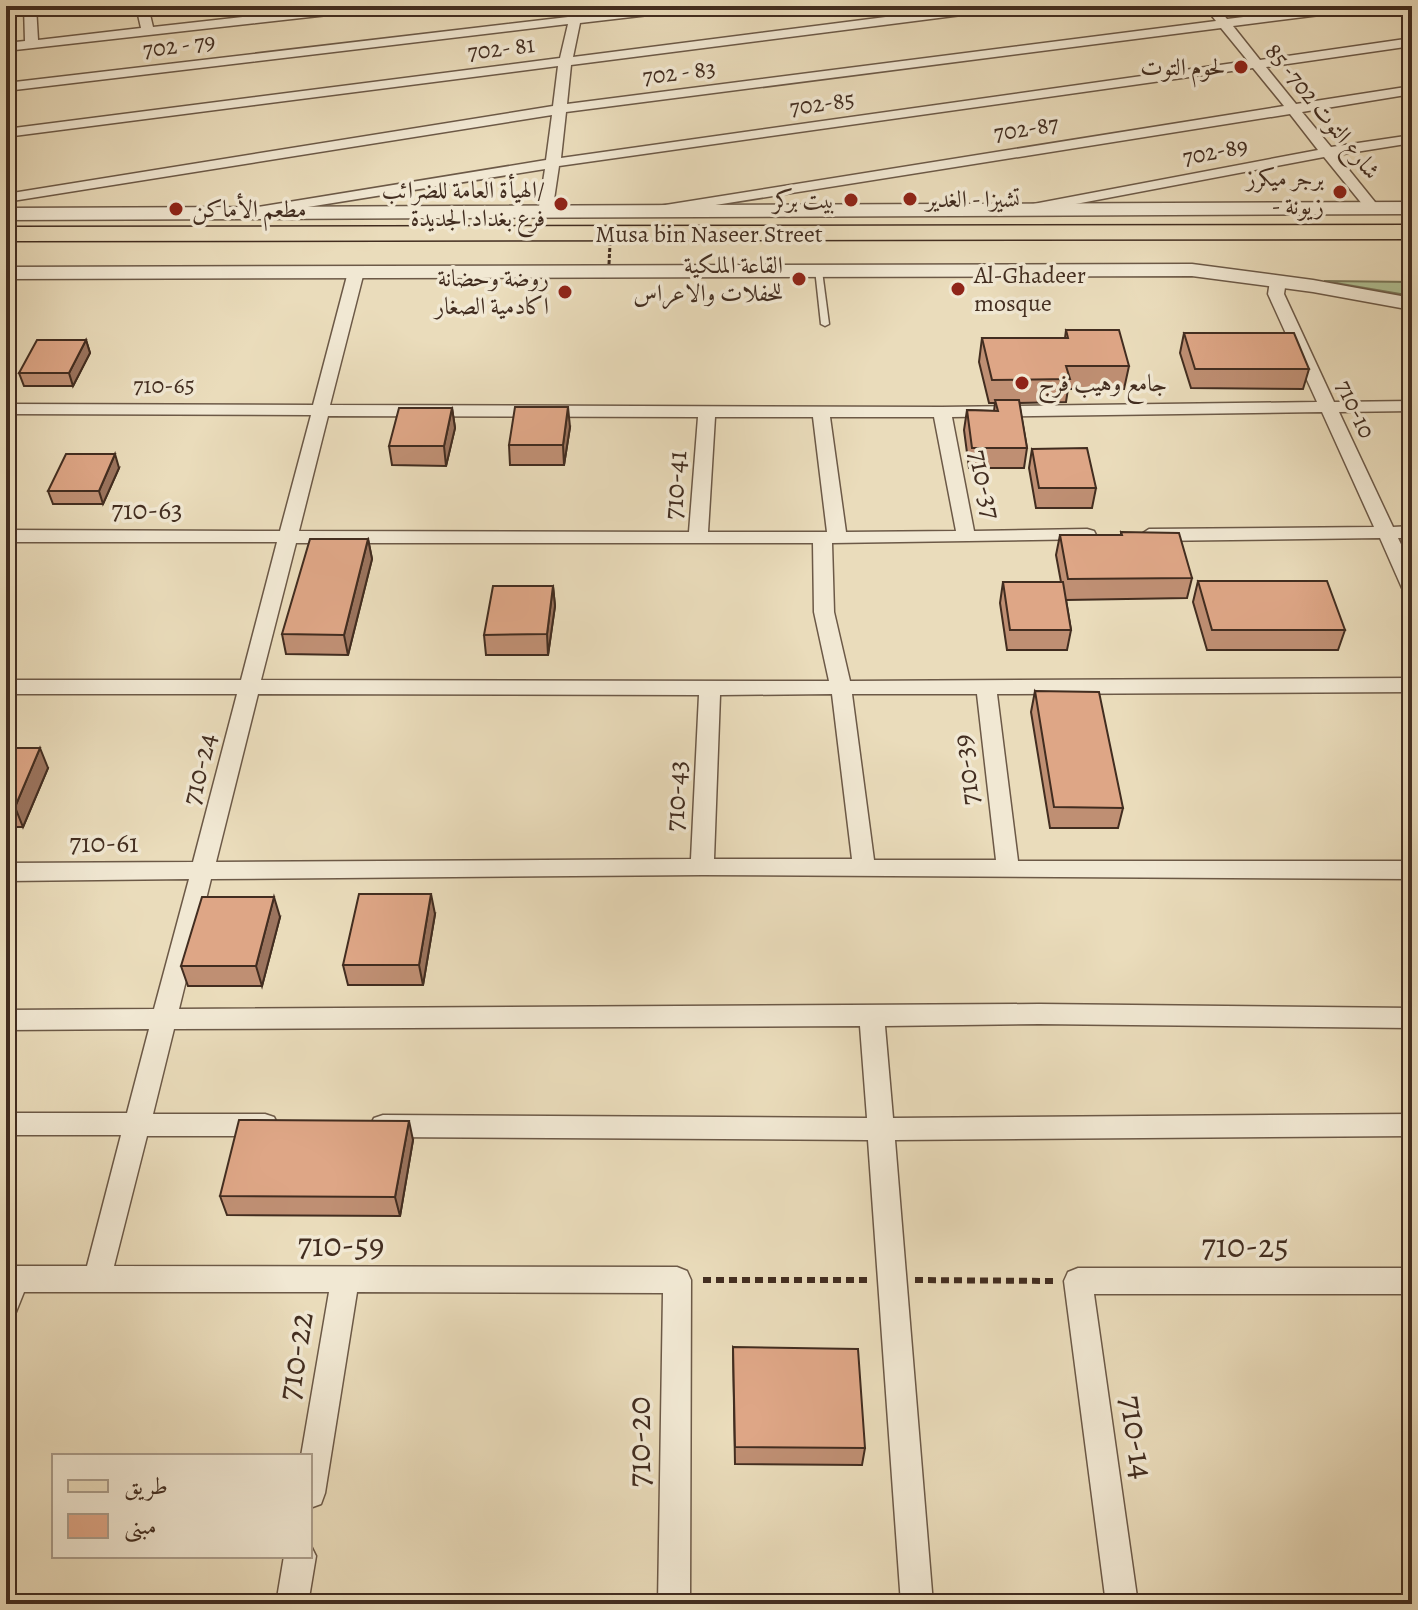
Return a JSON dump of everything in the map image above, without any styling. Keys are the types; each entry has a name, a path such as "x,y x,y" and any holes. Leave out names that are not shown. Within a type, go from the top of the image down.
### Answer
{"main road":[{"name":"Musa bin Naseer Street","path":"6,234 890,223 1412,232"},
{"name":"Musa bin Naseer Street","path":"6,254 1412,253"}],"street":[{"path":"30,6 32,46"},
{"path":"142,6 148,33"},
{"path":"255,6 260,20"},
{"path":"6,47 373,6"},
{"name":"702 - 79","path":"6,87 574,13 692,6"},
{"name":"702- 81","path":"6,133 1001,6"},
{"name":"شارع التوت 702- 85","path":"1210,6 1372,207"},
{"name":"702 - 83","path":"6,198 562,109 1360,6"},
{"path":"545,213 574,13"},
{"name":"702-85","path":"240,214 554,163 1412,42"},
{"name":"702-87","path":"646,212 1412,90"},
{"name":"702-89","path":"1027,209 1412,139"},
{"path":"6,214 646,212 890,223 1027,209 1412,208"},
{"path":"6,273 1192,270 1277,288 1412,304"},
{"name":"710-24","path":"97,1280 356,272"},
{"name":"710-10","path":"1277,288 1412,588"},
{"name":"710-37","path":"1106,535 966,537 942,412 1412,406"},
{"name":"710-65","path":"6,409 321,409"},
{"name":"710-41","path":"288,537 698,538 707,412 321,409"},
{"path":"707,412 942,412"},
{"path":"821,412 830,538 824,612 841,688 864,868"},
{"path":"1137,535 1412,532"},
{"name":"710-63","path":"6,536 288,537"},
{"path":"698,538 966,537"},
{"path":"6,687 1412,685"},
{"name":"710-39","path":"986,687 1008,869"},
{"name":"710-43","path":"202,872 702,867 710,688"},
{"path":"702,867 1412,870"},
{"name":"710-61","path":"6,872 202,872"},
{"path":"6,1020 1039,1014 1412,1018"},
{"path":"872,1016 917,1604"},
{"path":"6,1124 295,1125"},
{"path":"358,1125 880,1129 1412,1125"},
{"name":"710-59","path":"9,1287 97,1280 677,1280"},
{"name":"710-22","path":"312,1481 345,1280"},
{"name":"710-20","path":"674,1604 677,1280"},
{"name":"710-25","path":"1078,1281 1412,1281"},
{"name":"710-14","path":"1078,1281 1122,1604"},
{"path":"292,1604 300,1558"}],"lane":[{"path":"818,271 825,324"}],"path":[{"path":"609,264 611,224"}],"green space":[{"path":"1324,281 1412,282 1412,296"}],"building":[{"path":"1066,330 1119,330 1129,366 1066,366 1070,379 992,380 982,338 1068,338"},
{"path":"1184,333 1294,333 1309,369 1195,369"},
{"path":"37,340 86,340 69,373 19,373"},
{"path":"995,400 1019,400 1027,448 972,448 967,410 998,411"},
{"path":"515,407 568,407 563,445 509,445"},
{"path":"399,408 452,408 444,446 389,446"},
{"path":"1087,448 1096,488 1039,488 1032,449"},
{"path":"66,454 115,454 99,491 48,491"},
{"path":"1121,532 1179,533 1192,578 1068,579 1060,535 1122,535"},
{"path":"310,539 368,539 344,635 282,634"},
{"path":"1198,581 1327,581 1345,630 1212,630"},
{"path":"1003,582 1063,582 1071,630 1010,630"},
{"path":"493,586 553,586 547,634 484,635"},
{"path":"1035,691 1099,692 1123,808 1054,807"},
{"path":"6,748 40,748 15,807 6,807"},
{"path":"359,894 431,894 419,965 343,965"},
{"path":"202,897 274,897 256,966 181,966"},
{"path":"239,1120 409,1121 395,1197 220,1196"},
{"path":"733,1347 858,1349 865,1448 735,1447"}],"place":[{"name":"لحوم التوت","path":"1241,67"},
{"name":"برجر ميكرز - زيونة","path":"1340,192"},
{"name":"تشيزا - الغدير","path":"910,199"},
{"name":"بيت بركر","path":"851,200"},
{"name":"الهيأة العامة للضرائب/ فرع بغداد الجديدة","path":"561,204"},
{"name":"مطعم الأماكن","path":"176,209"},
{"name":"القاعة الملكية للحفلات والاعراس","path":"799,279"},
{"name":"Al-Ghadeer mosque","path":"958,289"},
{"name":"روضة وحضانة اكادمية الصغار","path":"565,292"},
{"name":"جامع وهيب فرج","path":"1022,383"}]}
